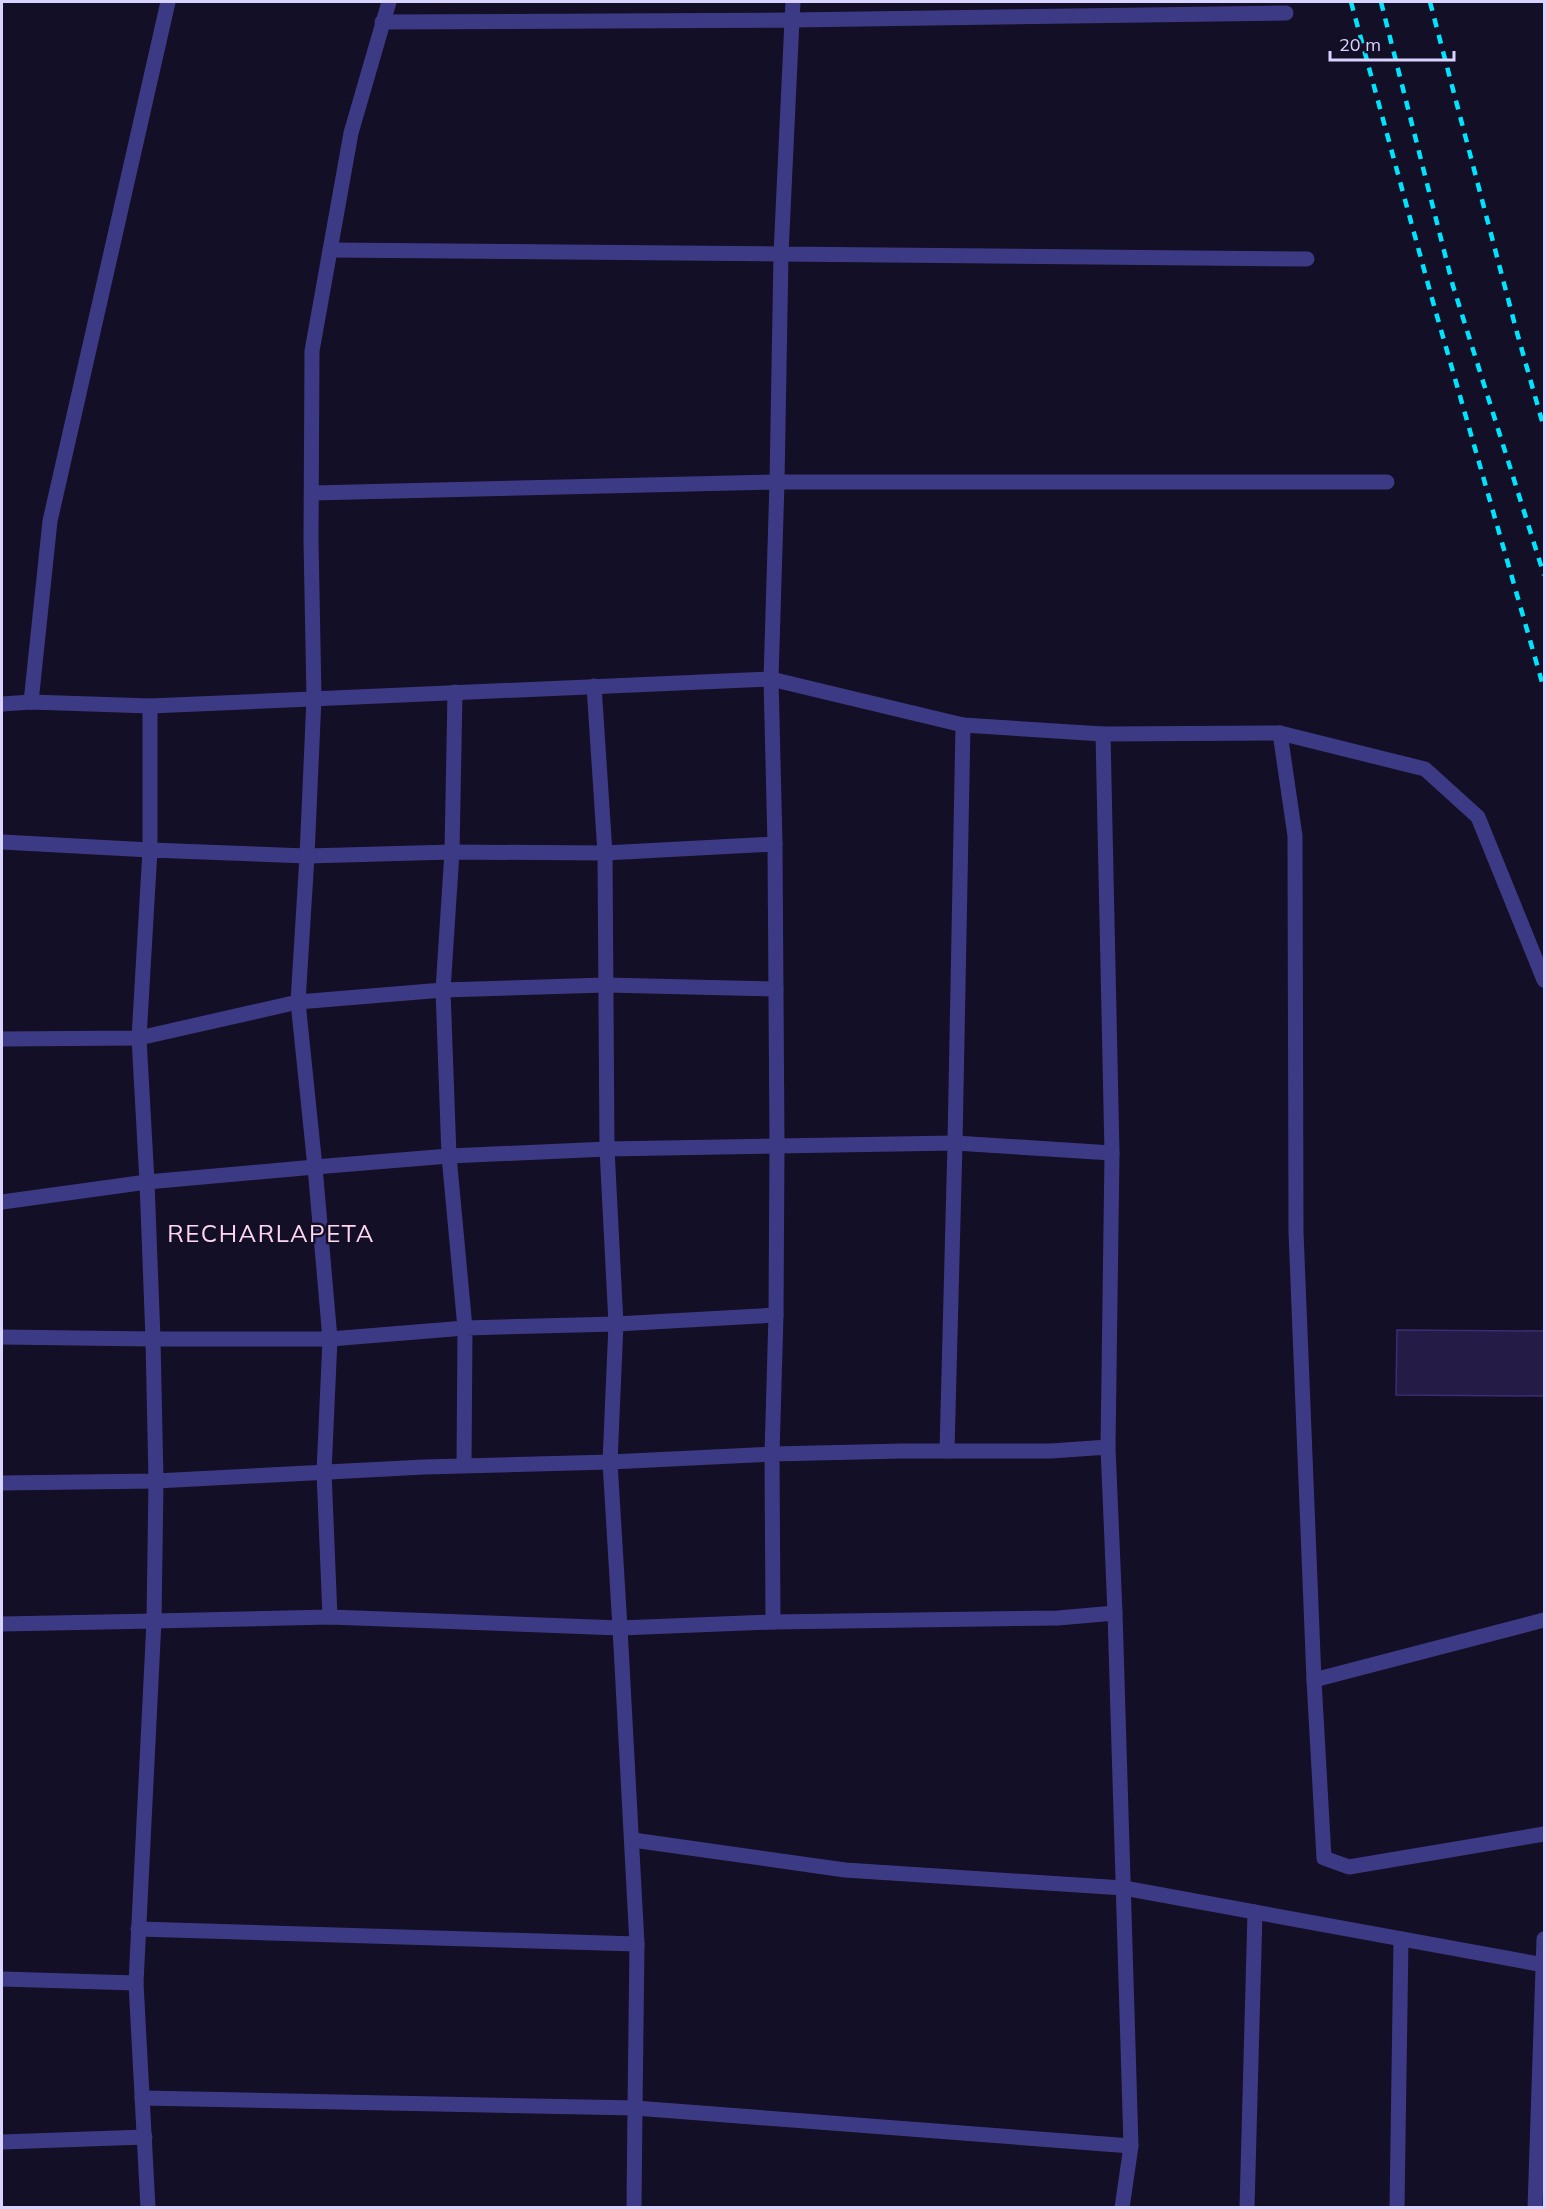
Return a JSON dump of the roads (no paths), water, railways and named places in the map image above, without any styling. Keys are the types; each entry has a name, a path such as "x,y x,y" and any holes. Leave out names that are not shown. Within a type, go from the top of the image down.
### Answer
{"street":[{"path":"31,702 50,521 168,2"},
{"path":"330,1617 324,1472 330,1339 298,1002 314,698 312,351 351,133 389,2"},
{"path":"773,1622 772,1454 777,1146 775,844 771,680 777,482 780,254 793,2"},
{"path":"382,22 792,20 1286,13"},
{"path":"330,250 1307,259"},
{"path":"312,493 777,482 1387,482"},
{"path":"2,704 31,702 150,706 771,680 963,725 1103,734 1281,733 1425,769 1478,817 1545,980"},
{"path":"594,686 604,853 607,1149 616,1324 610,1462 633,1840 637,1944 634,2208"},
{"path":"455,692 452,852 443,990 449,1156 465,1328 464,1466"},
{"path":"148,2208 136,1983 154,1622 156,1481 147,1182 139,1038 150,850 150,706"},
{"path":"946,1451 963,725"},
{"path":"1281,733 1295,836 1296,1232 1314,1680 1324,1858 1348,1867 1545,1834"},
{"path":"1103,734 1112,1153 1108,1447 1131,2146 1122,2208"},
{"path":"2,842 307,856 452,852 604,853 775,844"},
{"path":"2,1039 139,1038 298,1002 443,990 606,985 776,989"},
{"path":"2,1202 147,1182 315,1167 449,1156 607,1149 955,1143 1112,1153"},
{"path":"2,1337 330,1339 465,1328 616,1324 776,1315"},
{"path":"2,1484 156,1481 772,1454 1051,1451 1108,1447"},
{"path":"2,1624 330,1617 620,1628 773,1622 1058,1618 1115,1613"},
{"path":"1314,1680 1545,1620"},
{"path":"633,1840 845,1870 1124,1888 1544,1964"},
{"path":"1247,2208 1256,1911"},
{"path":"138,1929 637,1944"},
{"path":"1397,2208 1401,1939"},
{"path":"1535,2208 1545,1939"},
{"path":"2,1979 136,1983"},
{"path":"142,2098 635,2108 1131,2146"},
{"path":"2,2142 145,2137"}],"railway":[{"path":"1351,2 1431,295 1544,689"},
{"path":"1381,2 1453,286 1544,575"},
{"path":"1430,2 1544,428"}],"district":[{"name":"RECHARLAPETA","path":"271,1234"}]}
